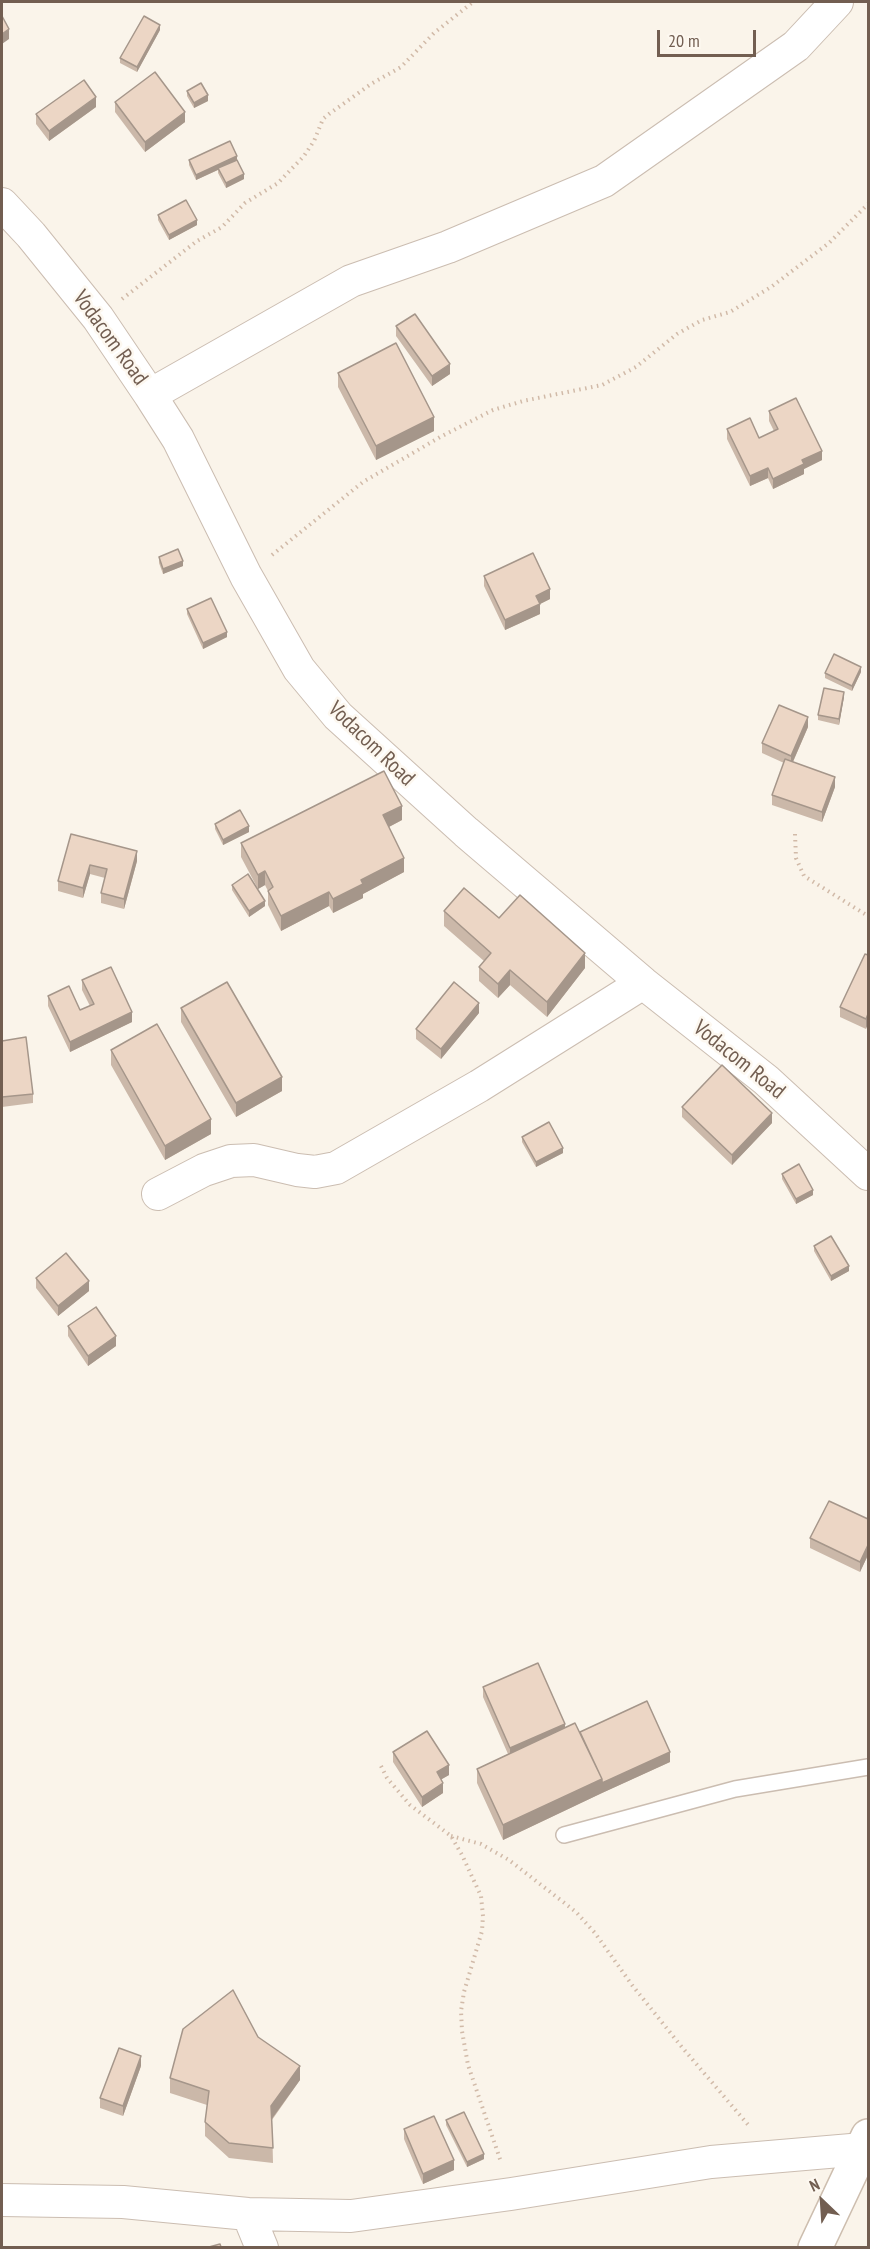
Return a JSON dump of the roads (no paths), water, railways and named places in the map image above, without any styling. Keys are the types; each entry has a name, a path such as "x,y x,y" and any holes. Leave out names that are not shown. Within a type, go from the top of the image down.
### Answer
{"street":[{"path":"150,395 351,281 448,247 604,181 796,46 837,2"},
{"name":"Vodacom Road","path":"2,204 31,234 98,318 150,395 178,439 246,576 299,669 338,716 466,832 643,983 766,1080 868,1174"},
{"path":"158,1194 204,1170 231,1161 254,1160 315,1172 336,1168 461,1097 643,983"},
{"path":"2,2200 123,2202 248,2214 351,2216 511,2194 711,2162 772,2156 866,2142"},
{"path":"815,2247 866,2142"},
{"path":"248,2214 262,2247"}],"lane":[{"path":"564,1835 735,1789 868,1767"}]}
